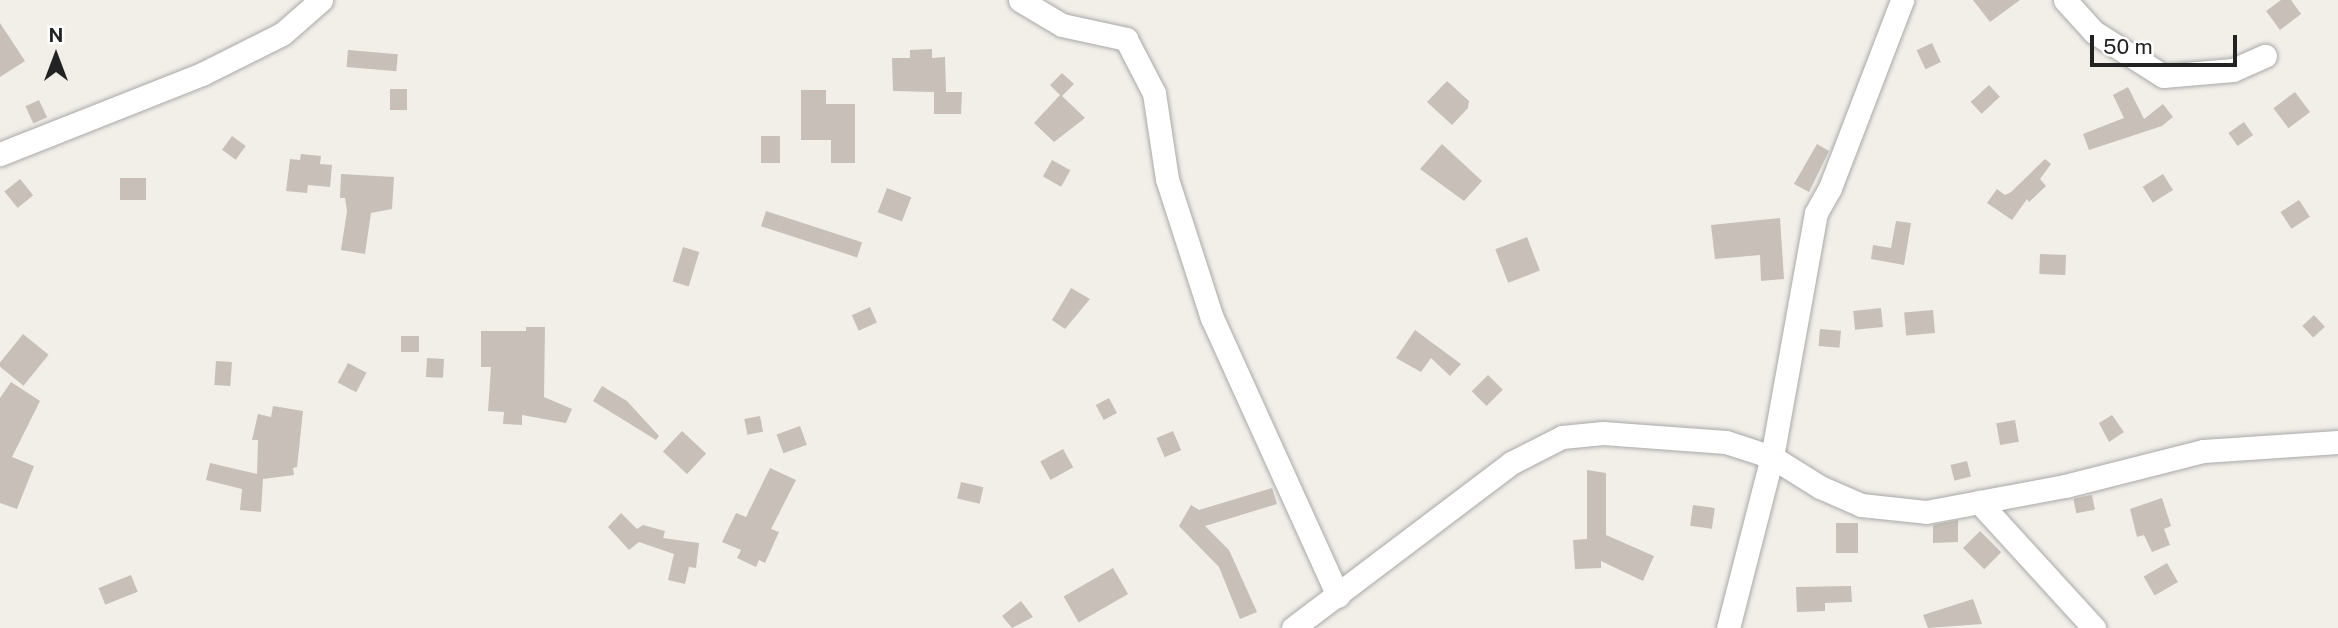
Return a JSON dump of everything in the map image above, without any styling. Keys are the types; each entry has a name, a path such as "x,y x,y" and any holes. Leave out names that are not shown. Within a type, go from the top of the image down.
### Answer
{"street":[{"path":"0,154 202,74 282,34 321,0"},
{"path":"1020,0 1062,25 1126,39 1154,93 1167,179 1212,318 1338,596"},
{"path":"1728,628 1772,457 1816,213 1830,188 1902,0"},
{"path":"2065,0 2094,32 2162,76 2233,70 2265,56"},
{"path":"1293,628 1511,463 1562,437 1603,433 1726,442 1772,457 1820,487 1861,505 1926,512 2203,451 2338,442"},
{"path":"1979,502 2094,628"}],"building":[{"path":"1973,0 2020,0 1990,22"},
{"path":"2281,0 2291,0 2301,14 2280,30 2266,11"},
{"path":"0,23 25,61 0,77"},
{"path":"1932,43 1941,62 1925,69 1917,50"},
{"path":"932,49 932,58 945,57 946,92 962,92 961,114 934,114 934,92 893,91 892,58 910,58 910,50"},
{"path":"348,50 398,54 396,71 347,67"},
{"path":"1062,73 1074,84 1062,96 1085,118 1054,142 1034,123 1060,95 1050,85"},
{"path":"1447,81 1469,101 1468,108 1452,125 1427,102"},
{"path":"1989,85 2000,97 1982,114 1971,102"},
{"path":"2128,87 2144,119 2163,104 2173,117 2162,126 2089,150 2083,134 2124,118 2113,95"},
{"path":"390,89 407,89 407,110 390,110"},
{"path":"801,90 826,90 826,104 855,104 855,163 831,163 831,140 801,140"},
{"path":"2295,92 2310,112 2288,128 2273,108"},
{"path":"39,100 47,117 33,124 25,106"},
{"path":"2244,122 2253,135 2238,146 2228,133"},
{"path":"232,136 246,146 236,160 222,150"},
{"path":"761,136 780,136 780,163 761,163"},
{"path":"1442,144 1482,181 1464,201 1420,169"},
{"path":"1817,144 1829,151 1809,192 1794,184"},
{"path":"301,154 321,156 320,164 332,165 330,187 308,185 307,193 286,191 290,159 300,160"},
{"path":"2045,159 2051,164 2040,179 2046,186 2029,202 2027,199 2012,220 1987,203 1997,189 2005,195 2011,192"},
{"path":"1052,160 1070,170 1061,187 1043,177"},
{"path":"341,174 394,177 392,209 371,213 365,254 341,250 347,211 345,198 340,198"},
{"path":"2163,174 2173,190 2153,203 2143,187"},
{"path":"120,178 146,178 146,200 120,200"},
{"path":"20,179 33,195 18,208 4,192"},
{"path":"887,188 911,197 902,222 878,212"},
{"path":"2299,200 2310,217 2291,229 2281,212"},
{"path":"766,211 862,242 857,257 761,226"},
{"path":"1780,218 1784,279 1761,281 1760,255 1715,259 1711,225"},
{"path":"1896,221 1911,223 1904,265 1871,259 1873,245 1891,248"},
{"path":"1527,237 1540,271 1508,283 1495,249"},
{"path":"683,247 699,252 689,286 672,281"},
{"path":"2040,254 2066,255 2065,275 2039,274"},
{"path":"1071,288 1090,299 1065,329 1052,320"},
{"path":"870,307 877,323 859,331 852,315"},
{"path":"1881,308 1883,327 1855,330 1853,311"},
{"path":"1933,310 1935,333 1906,335 1904,313"},
{"path":"2314,315 2325,327 2313,338 2302,326"},
{"path":"526,327 545,327 544,397 572,409 566,423 522,415 522,425 503,424 504,412 488,411 491,367 481,367 481,331 526,331"},
{"path":"1820,329 1841,331 1839,348 1819,346"},
{"path":"1415,330 1461,364 1450,376 1431,358 1421,372 1396,358"},
{"path":"23,334 49,355 23,386 0,367 0,362"},
{"path":"401,336 419,336 419,352 401,352"},
{"path":"427,358 444,359 443,378 426,377"},
{"path":"216,361 232,362 230,386 214,385"},
{"path":"348,363 367,373 356,392 338,382"},
{"path":"1488,375 1503,390 1487,406 1472,391"},
{"path":"11,382 40,401 12,457 34,466 17,509 0,503 0,398"},
{"path":"602,386 627,401 659,436 656,440 593,401"},
{"path":"1109,398 1117,413 1104,420 1096,405"},
{"path":"273,406 303,411 297,467 293,468 294,475 263,479 261,512 240,510 242,489 206,480 210,463 257,474 258,440 252,440 258,414 271,417"},
{"path":"2112,415 2124,432 2109,442 2099,423"},
{"path":"760,416 763,432 747,435 744,419"},
{"path":"2015,420 2019,442 2000,445 1996,423"},
{"path":"800,426 807,445 783,453 777,435"},
{"path":"682,431 706,454 687,474 663,451"},
{"path":"1173,431 1181,450 1165,457 1156,438"},
{"path":"1063,449 1073,467 1050,480 1040,462"},
{"path":"1967,461 1971,477 1954,481 1951,465"},
{"path":"770,468 796,480 771,529 779,532 765,563 759,560 756,567 737,558 741,550 722,542 736,513 746,517"},
{"path":"1587,470 1606,473 1606,535 1654,556 1643,581 1601,561 1601,568 1575,569 1573,540 1587,539"},
{"path":"961,482 983,487 980,504 957,499"},
{"path":"1272,488 1277,504 1205,526 1229,550 1257,612 1240,619 1219,567 1179,526 1191,505 1199,510"},
{"path":"2092,495 2095,510 2076,513 2073,499"},
{"path":"2162,498 2171,526 2164,529 2170,545 2152,552 2144,535 2137,537 2130,509"},
{"path":"1693,505 1715,508 1712,529 1690,526"},
{"path":"621,513 637,529 643,525 665,531 663,538 699,543 696,568 689,567 685,584 668,580 674,554 639,542 629,550 608,527"},
{"path":"1958,520 1958,542 1933,543 1933,525"},
{"path":"1836,523 1858,523 1858,553 1836,553"},
{"path":"1980,531 2001,552 1984,569 1963,548"},
{"path":"2167,563 2178,582 2155,596 2144,576"},
{"path":"1113,568 1128,594 1079,622 1064,596"},
{"path":"131,575 138,592 105,605 99,588"},
{"path":"1851,586 1852,602 1825,603 1825,611 1797,612 1796,587"},
{"path":"1973,599 1982,624 1928,628 1923,615"},
{"path":"1021,601 1033,617 1012,628 1002,616"}]}
